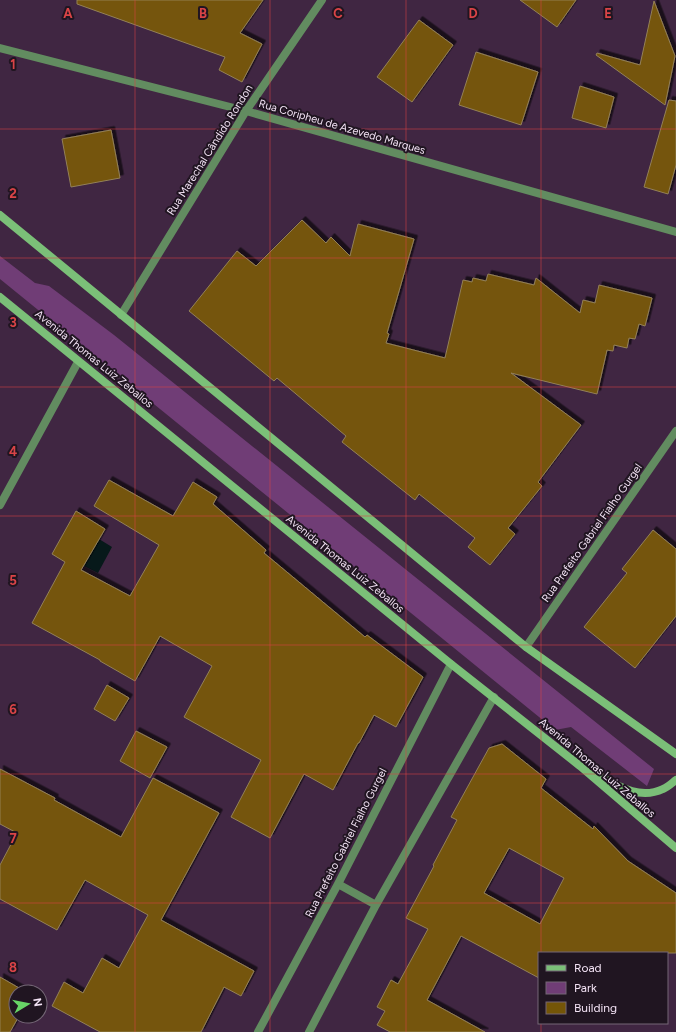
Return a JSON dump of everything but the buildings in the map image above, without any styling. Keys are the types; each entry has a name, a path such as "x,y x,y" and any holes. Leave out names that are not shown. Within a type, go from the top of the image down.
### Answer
{"main road":[{"path":"0,215 526,647 676,754"},
{"name":"Avenida Thomas Luiz Zeballos","path":"0,297 451,664 580,766 676,848"},
{"path":"580,766 627,790 646,794 664,789 676,780"}],"street":[{"name":"Rua Marechal Cândido Rondon","path":"121,315 246,111 322,0"},
{"name":"Rua Coripheu de Azevedo Marques","path":"0,48 246,111 676,232"},
{"path":"0,505 78,362"},
{"name":"Rua Prefeito Gabriel Fialho Gurgel","path":"526,647 676,431"},
{"name":"Rua Prefeito Gabriel Fialho Gurgel","path":"258,1032 338,884 451,664"},
{"path":"309,1032 376,905 494,697"},
{"path":"338,884 376,905"}],"green space":[{"path":"0,256 35,283 49,286 114,335 654,769 647,786 571,727 555,730 0,279"}],"shaded area":[{"path":"99,539 112,547 98,573 84,566"}]}
